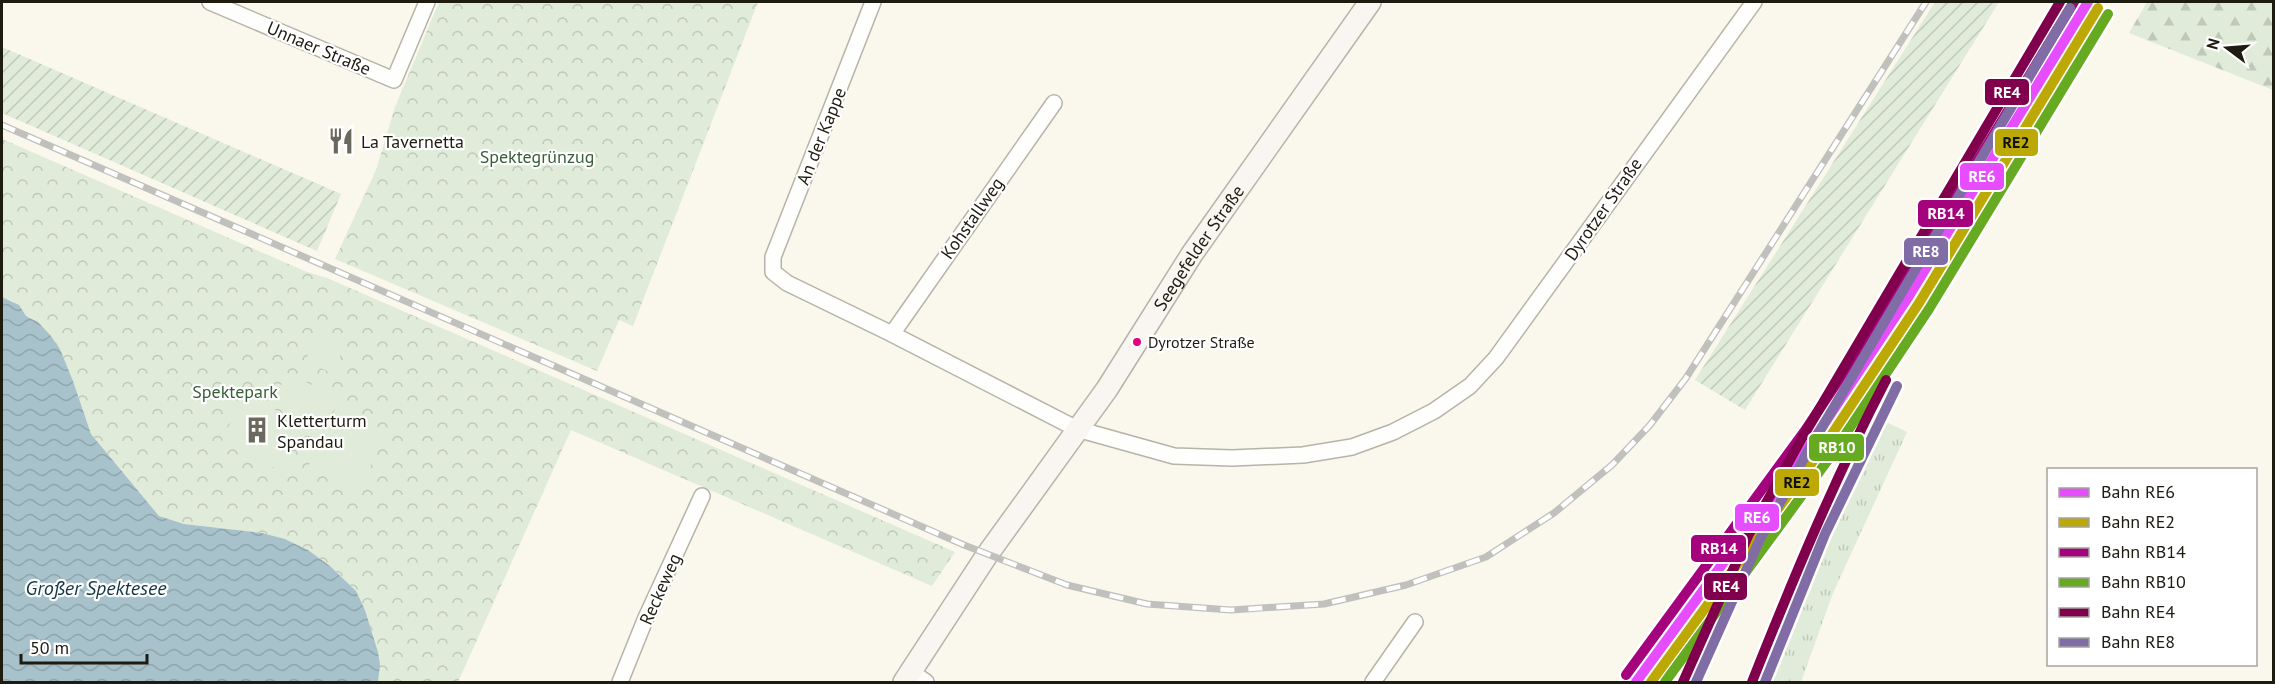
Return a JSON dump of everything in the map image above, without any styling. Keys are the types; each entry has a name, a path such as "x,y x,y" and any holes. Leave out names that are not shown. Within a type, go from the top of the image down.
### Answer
{"street":[{"name":"Unnaer Straße","path":"210,2 394,80 427,2"},
{"name":"An der Kappe","path":"773,272 773,257 873,2"},
{"name":"Seegefelder Straße","path":"913,679 987,555 1137,342 1192,254 1370,2"},
{"name":"Dyrotzer Straße","path":"773,272 787,284 892,334 1077,429 1174,456 1232,458 1304,455 1352,447 1393,432 1434,411 1470,386 1496,358 1754,2"},
{"name":"Kohstallweg","path":"892,334 1054,103"},
{"name":"Reckeweg","path":"620,682 702,496"},
{"path":"1373,682 1415,622"}],"green space":[{"name":"Spektegrünzug","path":"439,2 758,2 633,326 619,320 597,371 335,259 376,170 395,107"},
{"path":"1935,2 1999,2 1745,410 1695,380"},
{"path":"2147,2 2273,2 2273,90 2129,33"},
{"path":"2,47 341,194 317,251 2,113"},
{"name":"Spektepark","path":"2,139 955,552 932,586 571,430 458,682 378,682 378,652 365,610 356,591 330,566 308,550 285,539 261,533 184,524 159,516 91,434 60,349 51,336 33,319 26,316 14,302 2,297"},
{"path":"317,335 344,348 332,373 305,361"},
{"path":"287,373 335,396 321,426 273,402"},
{"path":"242,396 304,422 283,472 221,443"},
{"path":"336,407 387,431 358,492 308,467"},
{"path":"1884,421 1907,432 1833,593 1801,682 1768,682 1822,550"}],"water":[{"name":"Großer Spektesee","path":"2,297 19,305 26,316 38,322 51,336 60,349 91,434 159,516 184,524 262,533 285,539 308,550 330,566 356,591 365,610 378,652 380,665 378,682 2,682"}],"railway":[{"path":"2,125 964,545 1067,585 1147,604 1231,610 1324,604 1406,585 1486,557 1554,513 1612,465 1650,425 1686,378 1926,2"}],"rail line":[{"name":"RE4","path":"1683,682 1749,534 1798,445 2060,2"},
{"name":"RB14","path":"1626,675 1804,432 1899,290 2074,2"},
{"name":"RE6","path":"1636,682 1814,439 1909,296 2088,2"},
{"name":"RE8","path":"1696,682 1760,539 1808,451 2070,8"},
{"name":"RE2","path":"1651,682 1824,446 1919,303 2098,8"},
{"name":"RB10","path":"1665,682 1833,453 1929,309 2108,14"},
{"name":"RE4","path":"1752,682 1815,529 1886,380"},
{"name":"RE8","path":"1765,682 1825,534 1897,386"}],"place":[{"name":"La Tavernetta","path":"341,141"},
{"name":"Dyrotzer Straße","path":"1137,342"},
{"name":"Kletterturm Spandau","path":"257,430"}]}
